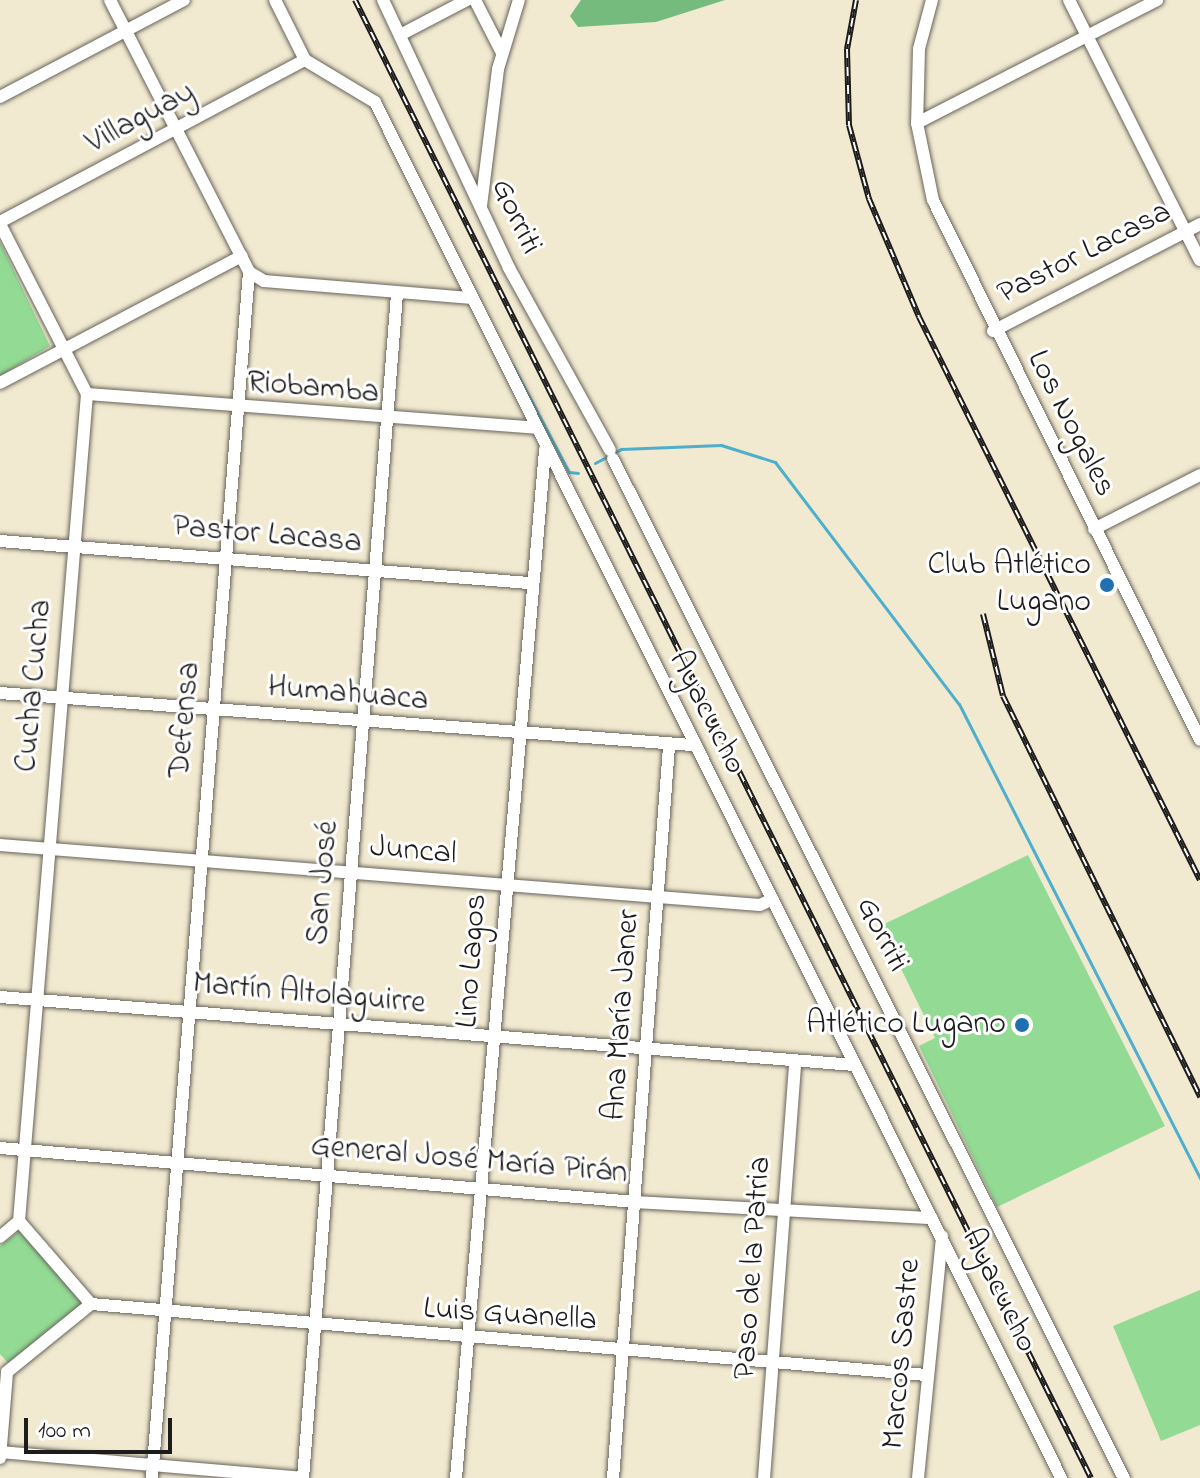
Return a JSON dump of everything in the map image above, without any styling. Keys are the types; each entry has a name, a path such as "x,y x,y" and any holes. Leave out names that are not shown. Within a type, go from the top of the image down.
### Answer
{"street":[{"name":"Defensa","path":"110,0 249,272 175,1162 153,1472"},
{"path":"0,97 184,0"},
{"path":"275,0 305,60"},
{"name":"Gorriti","path":"383,0 481,206 612,454 1124,1478"},
{"path":"400,35 467,0"},
{"path":"475,0 502,53"},
{"path":"481,206 502,53 519,0"},
{"name":"Los Nogales","path":"932,0 919,49 917,123 933,200 993,331 1199,734"},
{"path":"1069,0 1200,260"},
{"path":"917,123 1157,0"},
{"name":"Villaguay","path":"0,223 305,60"},
{"name":"Ayacucho","path":"305,60 375,102 469,298 1061,1478"},
{"path":"0,223 87,394"},
{"name":"Pastor Lacasa","path":"993,331 1200,224"},
{"path":"0,383 242,256"},
{"path":"249,272 264,281 469,298"},
{"name":"San José","path":"302,1478 390,423 397,293"},
{"name":"Riobamba","path":"87,394 390,423 534,428"},
{"name":"Cucha Cucha","path":"19,1221 59,698 87,394"},
{"name":"Lino Lagos","path":"456,1478 529,583 545,450"},
{"path":"1094,529 1200,475"},
{"name":"Pastor Lacasa","path":"0,541 529,583"},
{"name":"Humahuaca","path":"0,693 517,736 669,747 692,745"},
{"name":"Ana María Janer","path":"613,1478 669,747"},
{"name":"Juncal","path":"0,845 657,898 760,905 773,899"},
{"name":"Martín Altolaguirre","path":"0,997 854,1065"},
{"name":"Paso de la Patria","path":"764,1478 795,1061"},
{"name":"General José María Pirán","path":"0,1148 635,1202 932,1218"},
{"path":"0,1237 19,1221 91,1304 3,1368 0,1458"},
{"name":"Marcos Sastre","path":"918,1478 942,1236"},
{"name":"Luis Guanella","path":"91,1304 467,1341 623,1350 926,1375"},
{"path":"0,1452 153,1472 302,1478"}],"green space":[{"path":"581,0 725,0 656,22 578,27 570,16"},
{"path":"0,242 50,346 0,376"},
{"name":"Atlético Lugano","path":"1028,855 1165,1126 997,1207 919,1046 935,1038 880,926"},
{"path":"21,1230 84,1304 9,1364 0,1354 0,1246"},
{"path":"1200,1290 1200,1425 1161,1441 1113,1326"}],"waterway":[{"path":"513,366 569,472 578,473"},
{"path":"595,463 621,449 721,445 775,462 959,704 1200,1178"}],"railway":[{"path":"355,0 1091,1478"},
{"path":"856,0 847,49 849,125 869,199 919,317 1200,880"},
{"path":"983,614 1003,696 1200,1097"}],"place":[{"name":"Club Atlético Lugano","path":"1107,585"},
{"name":"Atlético Lugano","path":"1022,1025"}]}
